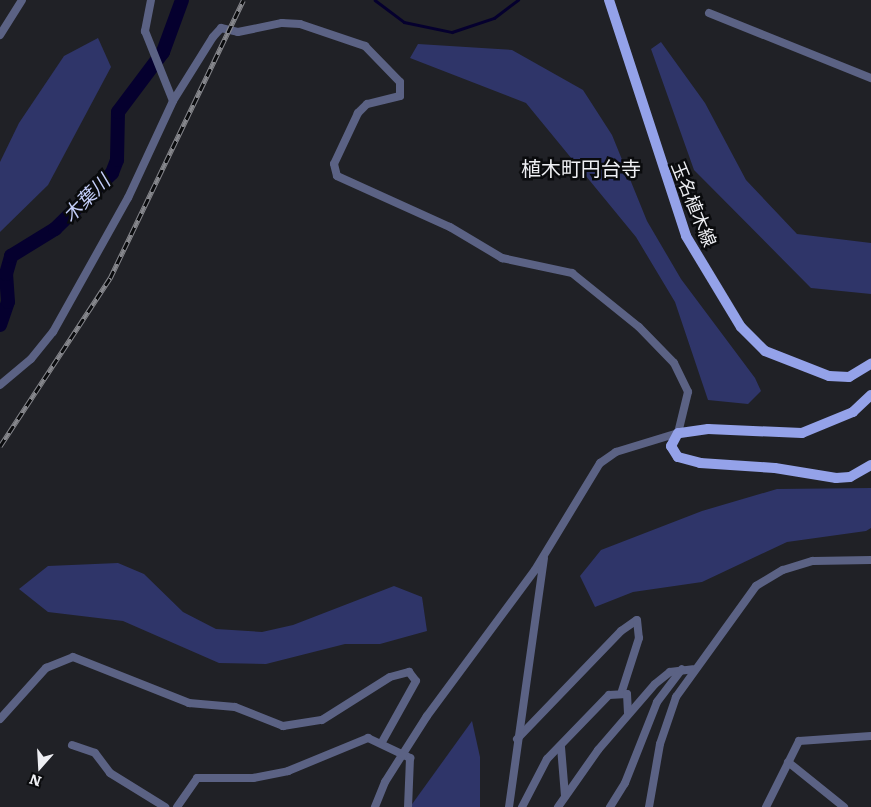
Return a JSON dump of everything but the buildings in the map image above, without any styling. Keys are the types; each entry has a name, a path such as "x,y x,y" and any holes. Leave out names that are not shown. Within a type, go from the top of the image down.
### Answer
{"main road":[{"name":"玉名植木線","path":"609,0 686,236 741,327 764,350 829,376 849,377 871,364"},
{"path":"871,395 853,412 802,433 720,428 678,434 671,452 700,463 775,468 836,478 850,477 871,465"}],"street":[{"path":"0,35 22,0"},
{"path":"150,0 145,31 173,101"},
{"path":"709,13 871,78"},
{"path":"0,385 31,358 53,332 83,282 173,101 221,28 238,32 300,24 364,46 378,55 403,90 400,96 367,104 358,112 334,164 337,176 450,227 502,258 572,274 639,327 680,371 688,392 678,434 607,456 544,556 444,691 405,756 385,782 375,807"},
{"path":"509,807 544,556"},
{"path":"649,807 660,744 676,697 693,669 764,579 813,561 871,560"},
{"path":"517,740 615,637 637,620 639,638 622,691"},
{"path":"0,719 46,668 73,657 189,703 235,707 283,726 322,720 390,677 409,672 416,682 382,742"},
{"path":"558,807 564,796 628,713 662,678 682,669 693,669"},
{"path":"610,807 625,783 657,702 682,669"},
{"path":"622,691 629,700 628,713"},
{"path":"522,807 547,759 561,747 609,695 622,691"},
{"path":"766,807 799,741 871,736"},
{"path":"177,807 197,778 253,778 288,771 357,740 382,742 405,756 411,762 408,807"},
{"path":"72,745 95,754 110,773 164,807"},
{"path":"561,747 564,796"},
{"path":"788,762 844,807"}],"shaded area":[{"path":"98,38 111,67 48,185 0,232 0,162 19,123 64,56"},
{"path":"661,42 705,103 746,180 797,234 871,243 871,294 811,288 694,170 651,49"},
{"path":"418,44 512,50 583,90 612,135 647,221 681,279 755,378 761,391 748,404 708,400 675,302 636,237 526,103 410,58"},
{"path":"871,488 871,528 866,531 787,542 702,582 633,592 595,607 580,576 601,550 702,511 777,489"},
{"path":"118,563 144,574 183,612 216,629 262,632 293,625 394,586 422,597 427,631 380,644 345,644 266,664 219,663 123,621 48,612 19,589 48,566"},
{"path":"472,721 480,757 480,807 410,807"}],"waterway":[{"name":"木葉川","path":"0,325 8,302 6,274 11,256 55,229 112,173 117,160 118,112 163,52 182,0"},
{"path":"375,0 404,22 452,32 494,18 518,0"}],"railway":[{"path":"0,446 110,278 243,0"}],"district":[{"name":"植木町円台寺","path":"581,167"}]}
